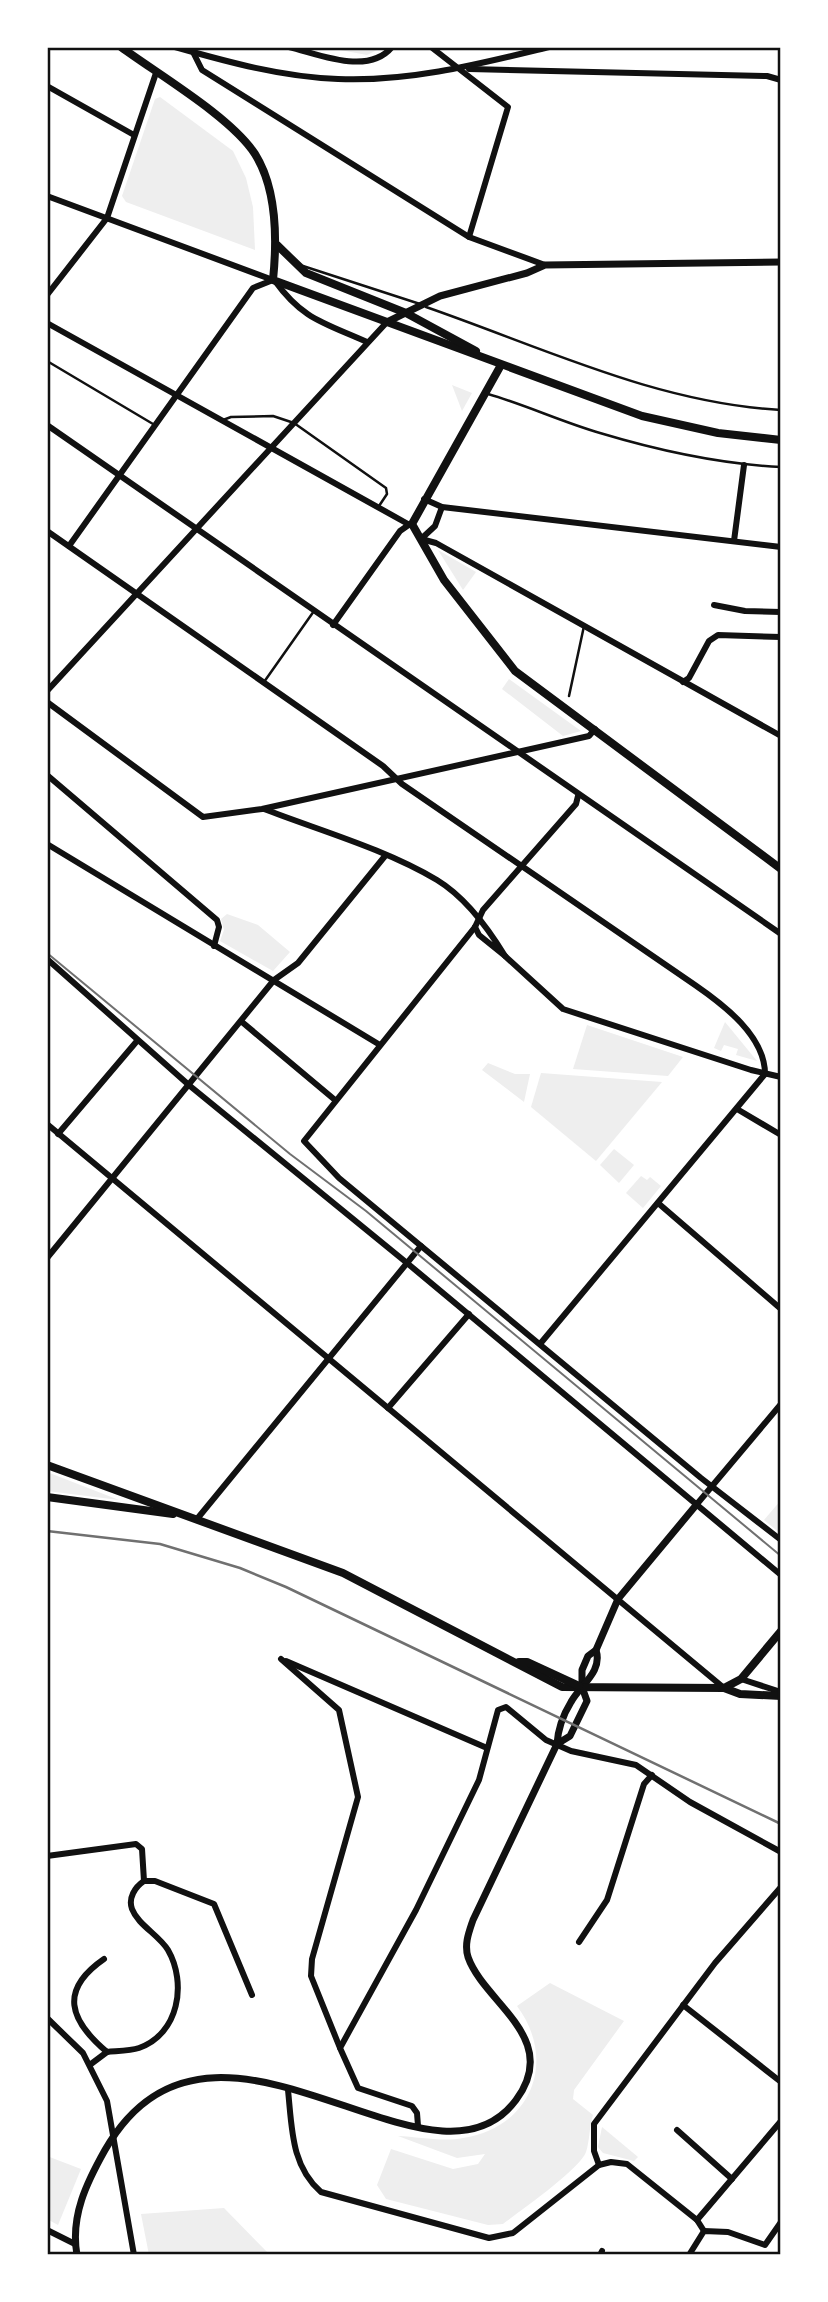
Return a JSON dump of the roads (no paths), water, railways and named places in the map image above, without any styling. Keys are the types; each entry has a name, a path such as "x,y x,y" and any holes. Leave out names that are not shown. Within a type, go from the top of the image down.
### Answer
{"main road":[{"path":"121,47 207,110 247,143 257,156 266,178 277,245 274,280 642,416 718,433 781,440"},
{"path":"277,245 306,273 406,313 501,365"},
{"path":"501,365 410,524 444,580 515,671 781,869"},
{"path":"47,1465 343,1573 519,1662 523,1667 562,1687 724,1688 740,1694 781,1694"},
{"path":"128,1493 144,1510"},
{"path":"47,1497 194,1518"},
{"path":"724,1688 741,1679 781,1631"}],"street":[{"path":"175,47 250,67 338,79 386,79 460,69 549,47"},
{"path":"289,47 359,63 371,60 392,47"},
{"path":"431,47 508,107 469,237"},
{"path":"193,52 202,70 469,237 545,265 781,262"},
{"path":"460,69 767,76 781,79"},
{"path":"47,295 107,218 156,73"},
{"path":"47,86 134,135"},
{"path":"47,196 274,280 291,304 306,314 367,342"},
{"path":"47,691 387,322 440,296 527,273 545,265"},
{"path":"69,546 253,288 274,280"},
{"path":"47,323 410,524 400,531 333,625"},
{"path":"47,425 578,796 781,934"},
{"path":"734,541 744,466"},
{"path":"424,499 443,507 781,547"},
{"path":"421,539 435,526 443,507"},
{"path":"47,531 718,1001 762,1049 765,1074 540,1344"},
{"path":"421,539 436,543 781,736"},
{"path":"714,606 745,611 781,612"},
{"path":"683,682 689,678 709,641 718,635 781,637"},
{"path":"47,702 197,815 211,817 589,736 595,729"},
{"path":"47,775 217,920 219,927 214,946"},
{"path":"578,796 576,804 478,919 475,927 306,1136 305,1144 339,1178 712,1487 781,1540"},
{"path":"262,808 385,856 439,881 478,919 505,956"},
{"path":"47,844 380,1045"},
{"path":"47,1258 274,980 298,963 385,856"},
{"path":"475,927 478,935 563,1009 781,1077"},
{"path":"47,959 190,1086 407,1262 781,1575"},
{"path":"242,1022 335,1100"},
{"path":"58,1134 137,1041"},
{"path":"737,1109 781,1135"},
{"path":"47,1125 724,1688"},
{"path":"658,1203 781,1309"},
{"path":"194,1518 421,1246"},
{"path":"388,1408 469,1314"},
{"path":"557,1744 570,1736 587,1701 582,1687 582,1671 589,1656 596,1650 618,1599 781,1404"},
{"path":"418,2126 417,2113 412,2106 358,2088 311,1976 312,1959 358,1797 339,1710 281,1659 488,1748"},
{"path":"741,1679 781,1694"},
{"path":"77,2255 77,2210 115,2133 140,2105 185,2081 211,2076 235,2076 434,2131 472,2129 504,2114 529,2078 528,2053 523,2032 468,1957 467,1941 473,1920 557,1744 558,1730 572,1700 582,1687"},
{"path":"340,2048 416,1910 479,1780 498,1710 506,1707 546,1740 571,1751 636,1765 690,1802 781,1852"},
{"path":"579,1942 607,1900 644,1784 652,1775"},
{"path":"47,1856 136,1843 142,1849 144,1881 132,1895 133,1912 158,1937 171,1958 177,2002 171,2021 151,2041 139,2048 107,2052 91,2064"},
{"path":"144,1881 155,1881 214,1904 252,1995"},
{"path":"599,2165 594,2151 594,2124 683,2005 781,1887"},
{"path":"104,1959 80,1980 74,2007 85,2030 107,2052"},
{"path":"683,2005 781,2082"},
{"path":"47,2018 91,2064 107,2101 115,2133 134,2255"},
{"path":"288,2090 298,2165 307,2180 321,2192 489,2238 513,2233 599,2165 611,2162 627,2164 696,2220 704,2231"},
{"path":"696,2220 781,2121"},
{"path":"677,2130 732,2179"},
{"path":"704,2231 728,2232 765,2245 781,2222"},
{"path":"47,2230 75,2244"},
{"path":"689,2255 704,2231"}],"lane":[{"path":"297,266 312,267 609,374 689,397 781,410"},
{"path":"47,361 156,425"},
{"path":"485,393 599,433 687,456 744,466 781,467"},
{"path":"223,420 231,417 273,416 294,423 386,488 387,494 377,508"},
{"path":"264,682 313,611"},
{"path":"569,696 584,626"}],"tram line":[{"path":"47,953 290,1154 366,1211 781,1556"}],"railway":[{"path":"47,1531 160,1544 240,1568 286,1587 781,1824"}]}
